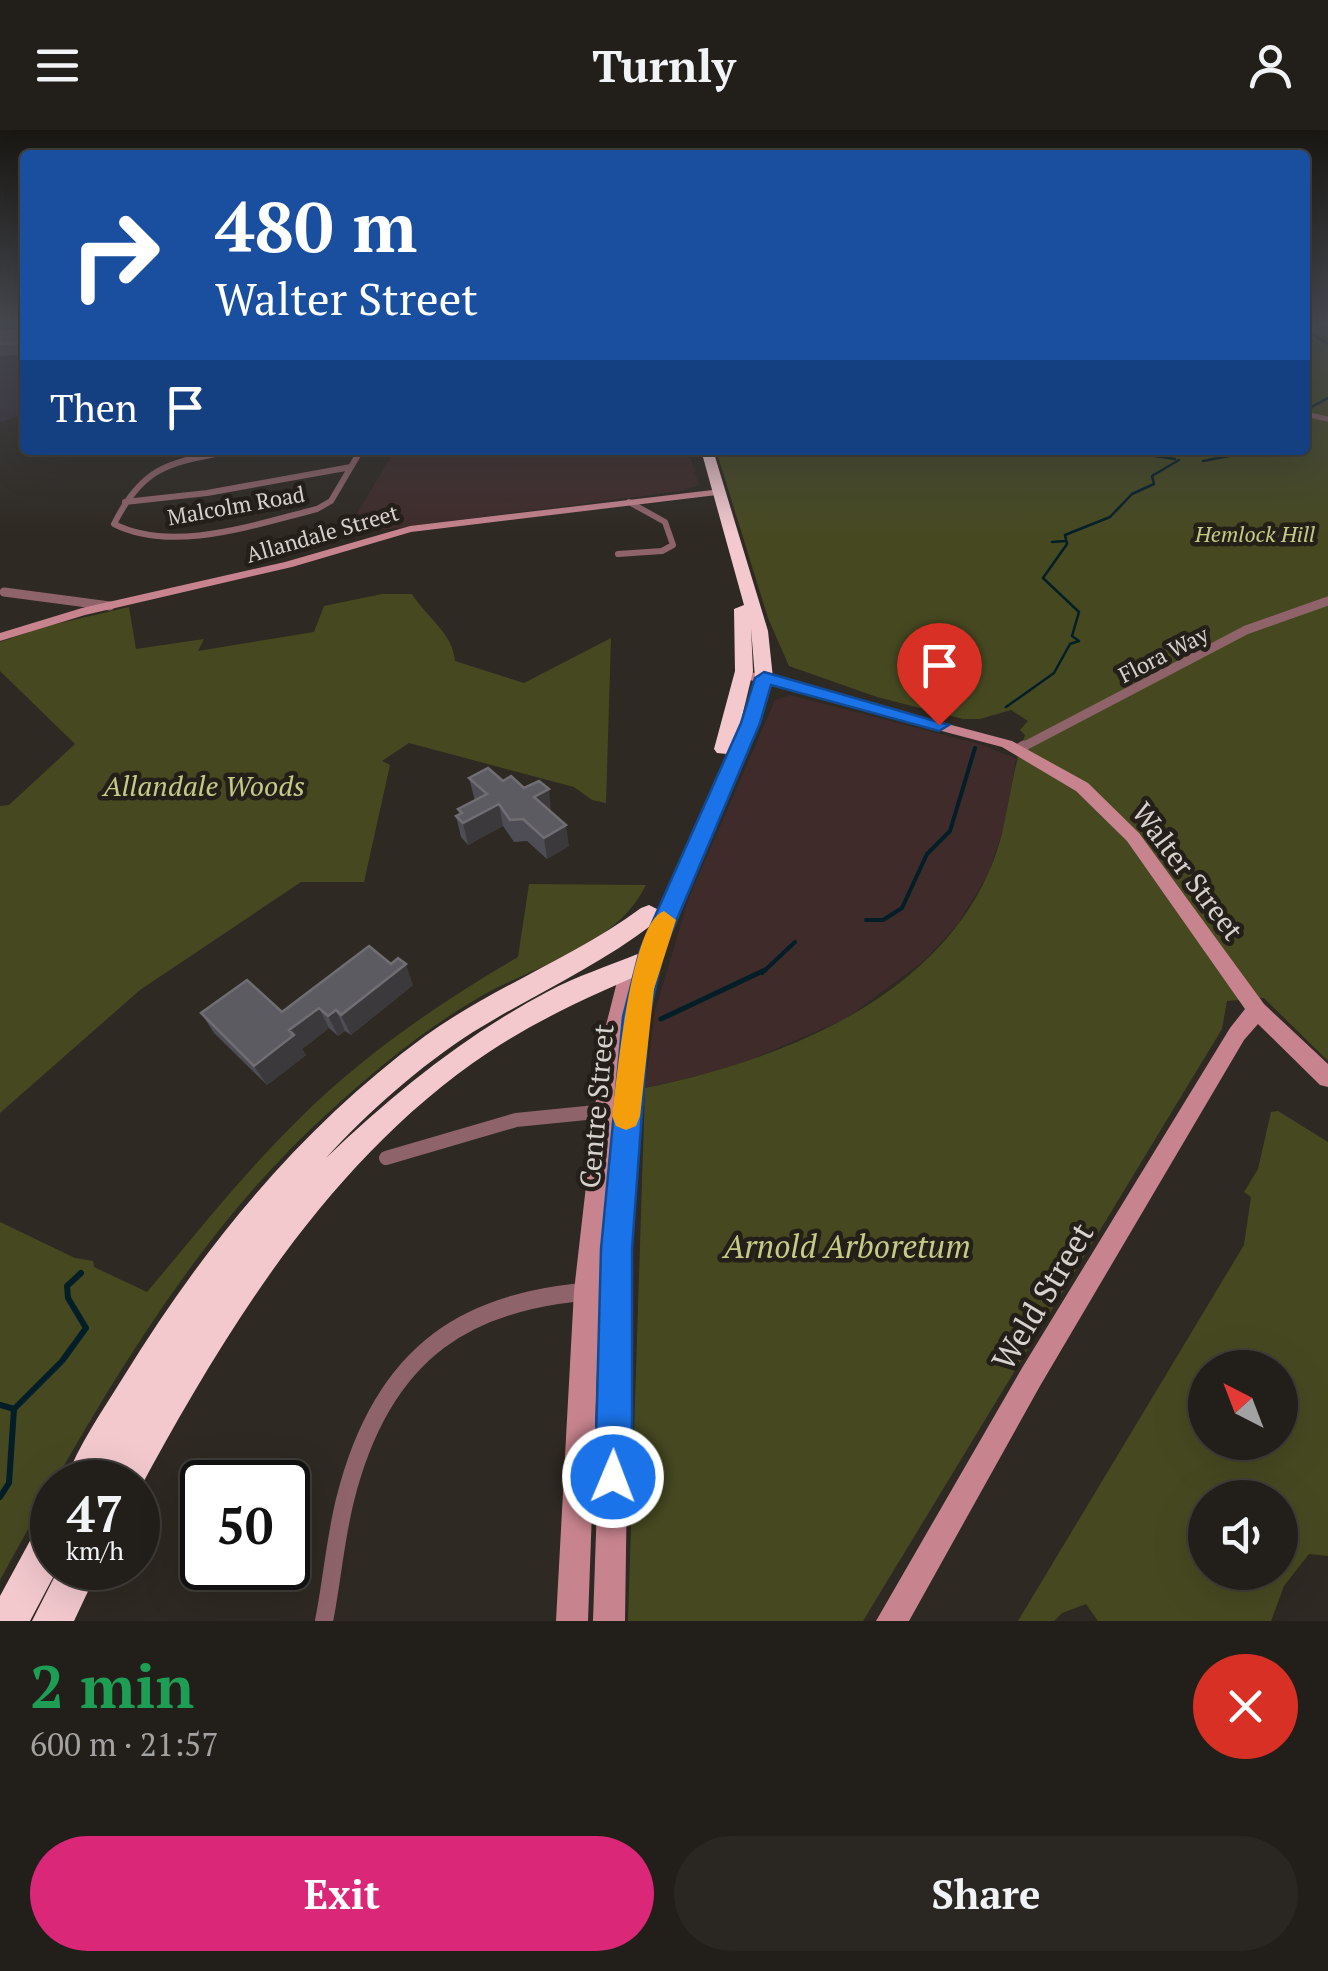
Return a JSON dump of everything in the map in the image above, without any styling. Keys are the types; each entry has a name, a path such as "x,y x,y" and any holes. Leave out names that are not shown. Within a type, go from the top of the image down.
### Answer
{"highway":[{"name":"Centre Street","path":"700,455 715,492"},
{"name":"Centre Street","path":"639,964 753,716 754,676 708,455"},
{"name":"Centre Street","path":"639,964 650,914 754,676"},
{"path":"125,1460 127,1438 207,1279 327,1136 438,1042 502,1000 604,948 650,914"},
{"path":"105,1460 127,1438 201,1343 243,1280 349,1153 413,1093 475,1045 560,995 639,964"},
{"path":"8,1621 30,1580"},
{"path":"52,1621 68,1590"}],"street":[{"path":"125,502 161,464 209,455"},
{"name":"Malcolm Road","path":"125,502 114,520 118,528 145,536 174,536 324,506 358,455"},
{"path":"125,502 351,467"},
{"name":"Allandale Street","path":"0,638 110,606 288,565 410,529 715,492"},
{"path":"618,554 662,551 672,545 665,522 629,502"},
{"path":"4,592 110,606"},
{"name":"Flora Way","path":"1020,749 1246,630 1328,601"},
{"name":"Walter Street","path":"754,676 1020,749 1082,787 1115,818 1164,878 1256,1010 1328,1078"},
{"name":"Centre Street","path":"572,1621 580,1477 616,1111 613,1037 639,964"},
{"name":"Weld Street","path":"892,1621 1031,1376 1237,1034 1256,1010"},
{"path":"386,1158 516,1120 616,1111"},
{"path":"324,1621 345,1498 368,1432 385,1401 410,1370 468,1320 523,1299 601,1290"},
{"name":"Centre Street","path":"601,1290 613,1477 608,1621"},
{"path":"580,1477 613,1477"}],"shaded area":[{"path":"0,395 20,395 20,416 0,422"},
{"path":"392,455 690,455 699,485 681,491 344,535"},
{"path":"790,695 983,745 1016,759 1005,824 988,875 957,925 925,960 845,1019 734,1067 645,1088 655,1011 689,897 775,700"}],"green space":[{"name":"Arnold Arboretum","path":"1310,395 1328,395 1328,1061 1264,998 1227,1001 1222,1029 863,1621 628,1621 645,1088 795,1043 888,992 928,958 962,919 988,874 1025,735 1020,730 1028,721 1011,710 980,719 963,719 877,697 789,666 768,618 718,455 1310,455"},
{"name":"Allandale Woods","path":"382,594 412,594 444,634 455,661 524,683 611,638 606,803 592,800 574,787 409,743 382,761 390,765 364,882 301,882 140,990 0,1113 0,806 9,805 75,744 0,671 0,642 47,626 129,607 136,649 204,639 198,651 314,632 324,606"},
{"path":"529,884 646,885 632,907 593,941 473,1001 416,1039 346,1097 278,1162 186,1273 67,1460 30,1460 30,1526 0,1580 0,1222 75,1258 93,1261 94,1267 147,1292 259,1161 323,1096 403,1031 518,957"},
{"path":"1278,1111 1328,1142 1328,1556 1309,1554 1298,1568 1298,1480 1188,1480 1188,1590 1283,1590 1271,1621 1098,1621 1086,1604 1062,1613 1054,1621 1018,1621 1244,1245 1251,1197 1244,1192 1258,1169 1271,1112"}],"building":[{"path":"488,768 503,781 511,776 524,788 539,781 549,789 534,797 566,825 544,838 523,819 510,820 499,804 463,823 456,816 462,813 458,809 487,794 469,778"},
{"path":"369,946 391,964 398,958 406,964 341,1015 336,1010 328,1016 319,1008 289,1030 294,1035 254,1066 201,1013 247,980 282,1012"}],"waterway":[{"path":"1310,408 1328,398"},
{"path":"1149,455 1175,459"},
{"path":"1203,461 1234,455"},
{"path":"1006,707 1054,673 1070,644 1079,641 1072,636 1079,612 1043,578 1067,544 1065,535 1110,517 1132,494 1154,484 1152,476 1179,460"},
{"path":"1052,542 1065,541"},
{"path":"866,920 883,920 902,908 927,854 950,831 975,748"},
{"path":"762,973 795,942"},
{"path":"661,1019 765,970"},
{"path":"14,1409 62,1361 86,1328 68,1298 67,1286 81,1273"},
{"path":"0,1405 14,1409"},
{"path":"0,1497 9,1483 14,1409"}],"slow traffic":[{"path":"626,1116 636,1017 652,950 664,920"}],"route":[{"path":"613,1477 616,1249 636,1017 652,950 750,723 764,678 939,725"}],"park label":[{"name":"Hemlock Hill","path":"1255,533"}]}
